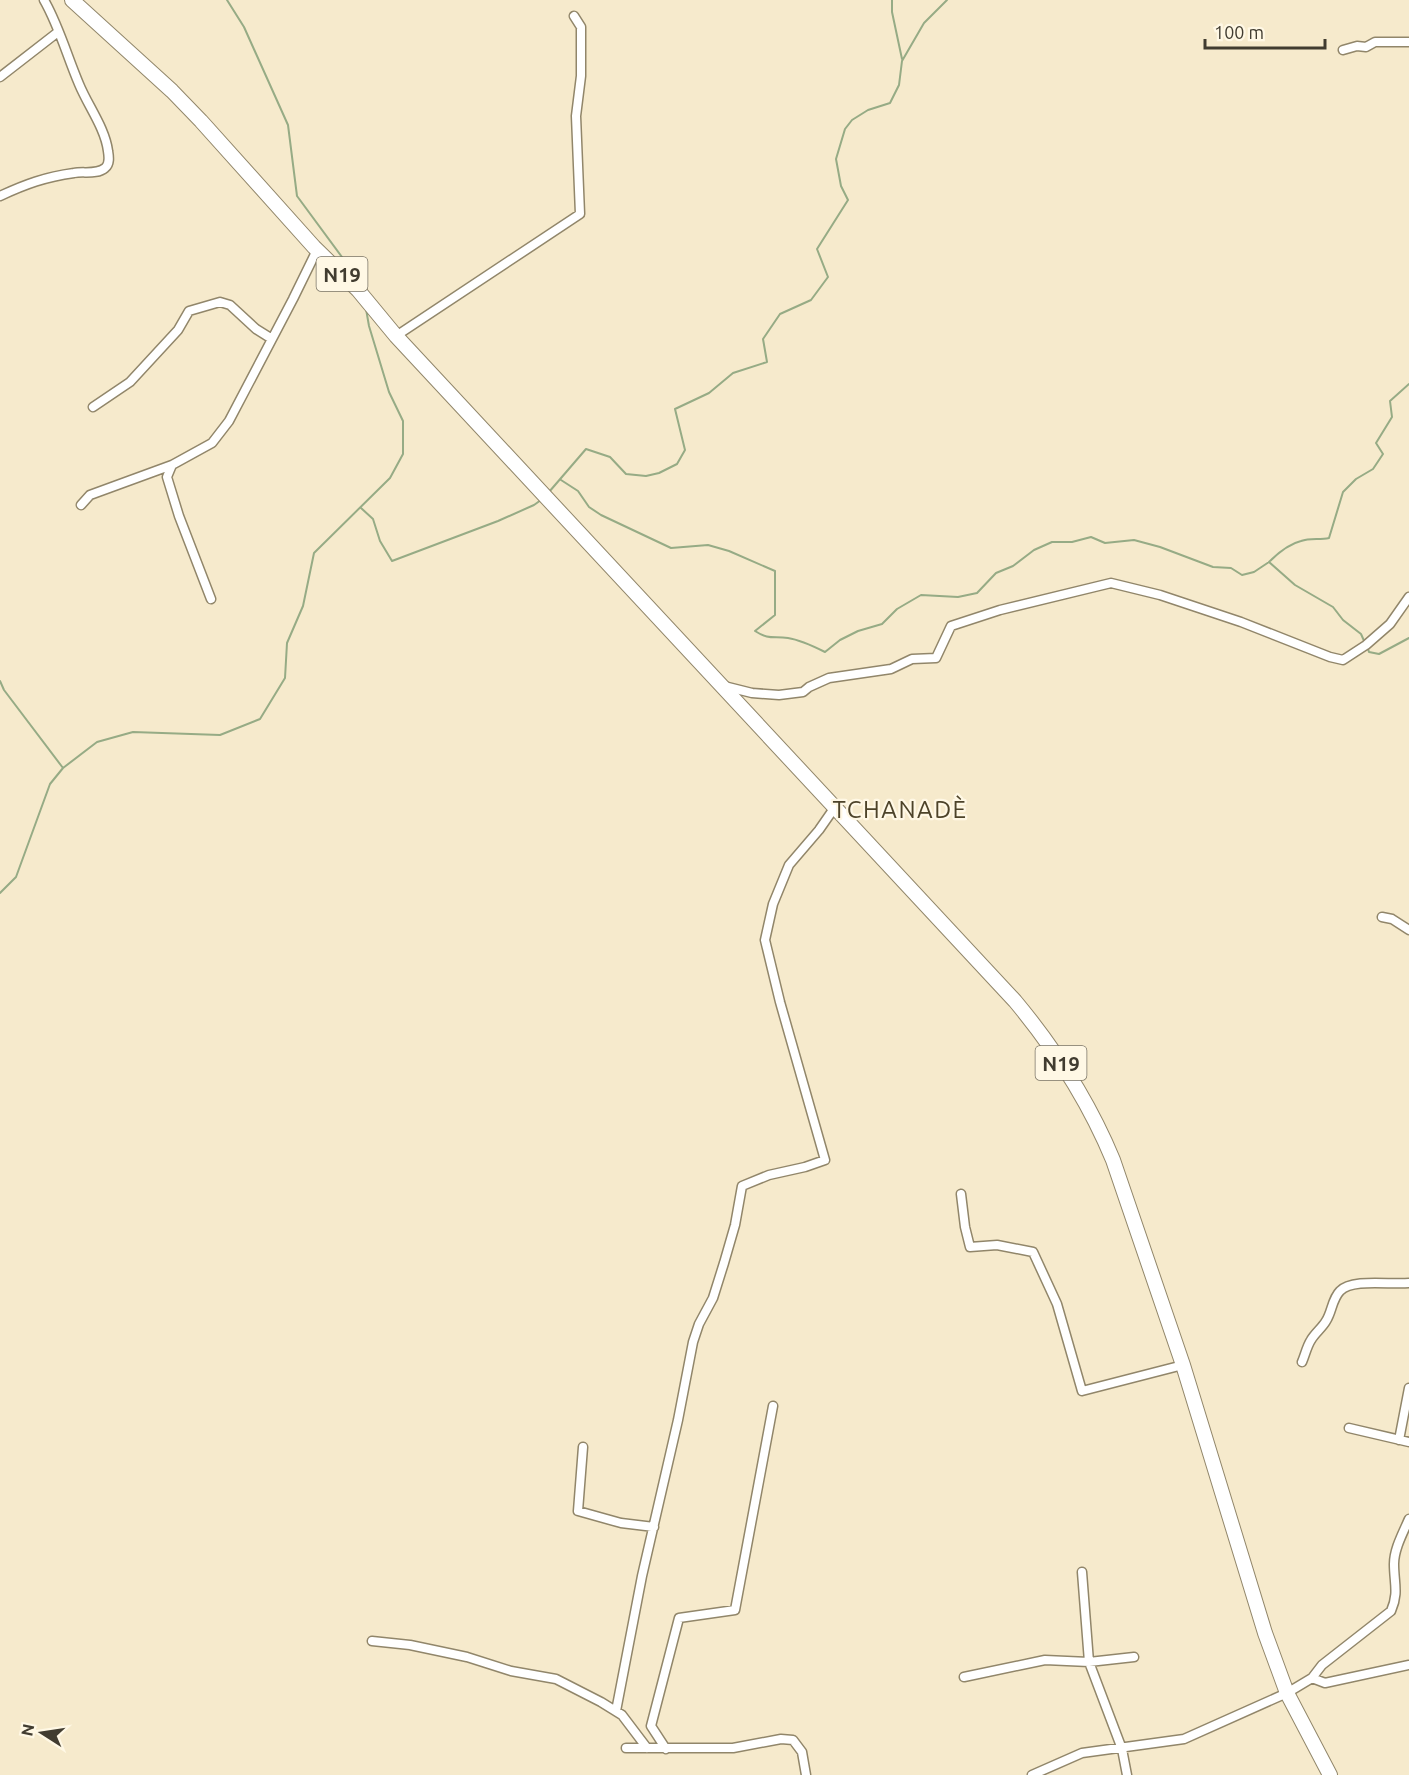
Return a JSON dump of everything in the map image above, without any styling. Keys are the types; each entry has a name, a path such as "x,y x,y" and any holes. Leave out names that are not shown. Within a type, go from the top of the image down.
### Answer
{"main road":[{"name":"N19","path":"72,0 201,121 317,250 358,290 396,336 1015,1001 1047,1042 1079,1092 1113,1160 1183,1365 1262,1622 1287,1693 1328,1774"}],"street":[{"path":"0,196 27,183 77,172 99,172 106,168 109,161 108,150 100,129 44,0"},
{"path":"396,336 580,214 576,116 581,76 581,27 574,16"},
{"path":"0,77 58,32"},
{"path":"1343,50 1375,42 1409,42"},
{"path":"81,505 90,495 172,465 212,444 229,422 317,250"},
{"path":"93,407 130,382 178,330 189,311 220,302 230,305 256,329 272,339"},
{"path":"172,465 167,477 179,516 211,599"},
{"path":"721,685 752,693 779,695 803,692 829,678 891,669 912,659 936,658 951,626 1000,610 1111,583 1161,595 1343,660 1366,645 1390,624 1409,597"},
{"path":"616,1711 693,1342 699,1324 713,1298 724,1263 735,1225 742,1186 769,1175 825,1160 780,1002 765,940 772,904 789,865 835,807"},
{"path":"1382,917 1392,919 1409,930"},
{"path":"961,1194 970,1247 997,1245 1033,1252 1057,1304 1082,1391 1183,1365"},
{"path":"1302,1362 1311,1340 1327,1319 1332,1303 1340,1290 1353,1284 1370,1282 1391,1285 1409,1283"},
{"path":"1399,1440 1409,1388"},
{"path":"666,1749 651,1726 679,1617 735,1610 773,1406"},
{"path":"1349,1428 1409,1442"},
{"path":"583,1447 578,1511 621,1523 654,1527"},
{"path":"1032,1775 1082,1753 1184,1739 1287,1693 1312,1678 1322,1665 1391,1611 1396,1600 1394,1562 1400,1539 1409,1519"},
{"path":"1082,1572 1089,1662 1122,1749 1127,1775"},
{"path":"372,1641 421,1647 467,1657 511,1671 555,1679 602,1702 622,1715 647,1748"},
{"path":"964,1677 1045,1660 1089,1662 1134,1657"},
{"path":"1312,1678 1325,1683 1386,1672 1409,1665"},
{"path":"626,1748 733,1748 781,1739 793,1740 802,1752 806,1775"}],"waterway":[{"path":"227,0 244,27 288,125 297,196 353,272 357,281"},
{"path":"892,0 892,12 902,59"},
{"path":"549,492 586,449 610,457 626,474 646,476 659,473 677,464 685,450 675,409 709,393 733,373 767,362 763,339 780,314 811,300 828,277 817,249 848,200 841,186 836,159 845,129 852,120 868,110 890,103 899,85 902,61 924,23 947,0"},
{"path":"0,893 16,877 50,784 63,768 97,742 133,732 220,735 260,719 285,678 287,643 303,606 314,553 390,478 403,454 403,421 389,392 366,309"},
{"path":"1269,562 1296,542 1329,538 1343,492 1356,479 1373,469 1383,454 1376,443 1392,417 1390,401 1409,384"},
{"path":"561,480 578,491 589,507 601,515 671,548 708,545 729,551 775,571 775,615 755,631 768,637 798,640 825,652 840,640 858,631 882,624 897,609 921,595 958,597 977,593 996,573 1013,566 1034,550 1052,542 1072,542 1091,537 1105,543 1134,540 1213,567 1231,568 1242,575 1254,572 1269,562 1295,585 1333,607 1343,620 1361,634 1365,643"},
{"path":"361,508 373,519 380,541 392,561 498,521 541,500"},
{"path":"1368,649 1369,652 1379,654 1409,638"},
{"path":"0,681 4,690 63,768"}],"district":[{"name":"TCHANADÈ","path":"900,809"}]}
